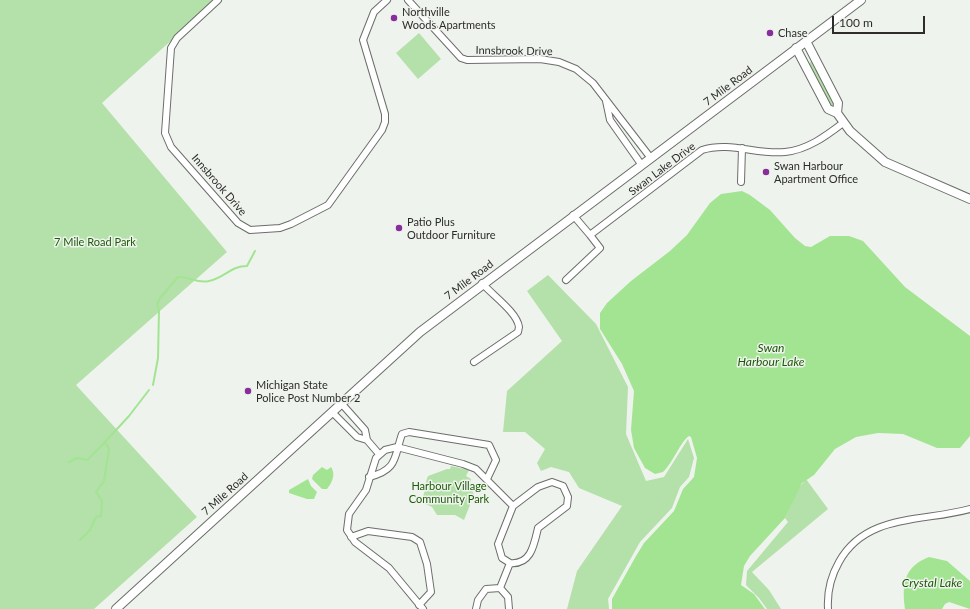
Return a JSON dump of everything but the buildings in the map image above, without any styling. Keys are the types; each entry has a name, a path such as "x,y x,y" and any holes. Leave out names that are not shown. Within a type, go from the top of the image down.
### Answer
{"street":[{"name":"Innsbrook Drive","path":"218,0 177,38 171,48 165,133 171,146 238,223 243,227 255,231 285,227 328,205 382,130 385,122 385,114 363,40 374,12 387,0"},
{"name":"Innsbrook Drive","path":"408,0 461,58 467,60 540,59 559,62 584,74 618,114 650,157"},
{"name":"7 Mile Road","path":"116,609 420,332 482,283 861,0"},
{"path":"806,41 838,103 837,113 843,124 864,145 885,162 970,200"},
{"path":"796,48 828,109 837,113"},
{"name":"Innsbrook Drive","path":"606,101 610,120 642,164"},
{"name":"Swan Lake Drive","path":"590,235 698,152 718,147 742,148 772,152 792,151 813,143 843,124"},
{"path":"741,182 742,148"},
{"path":"566,280 600,248 574,215"},
{"path":"474,362 518,332 519,327 519,323 511,313 482,283"},
{"path":"341,403 365,430 367,440 379,454"},
{"path":"332,412 357,437 367,440"},
{"path":"370,477 385,472 391,467 399,448 402,434 409,432 489,445 496,460 487,479"},
{"path":"351,537 357,533 368,530 412,537 420,542 427,564 431,592 421,607 401,580 378,558 361,548 351,537 347,530 347,518 354,504 366,490 372,464 379,454 393,447 463,464 476,469 513,506"},
{"path":"552,482 563,486 568,498 567,506 538,528 535,544 530,555 524,561 517,564 510,563 502,558 498,544 513,506 538,487 552,482"},
{"path":"828,609 829,590 836,568 849,548 869,531 891,522 970,509"},
{"path":"500,588 510,563"},
{"path":"476,609 478,600 486,589 500,588"},
{"path":"500,588 508,597 509,609"}],"green space":[{"name":"7 Mile Road Park","path":"0,0 216,0 102,103 227,252 76,385 197,517 94,609 0,609"},
{"path":"419,33 441,59 418,79 396,53"},
{"path":"813,61 835,104 834,107 831,107 809,64"},
{"path":"548,275 596,324 628,387 626,434 646,481 664,477 688,439 694,458 689,477 680,487 672,508 640,542 608,599 609,609 567,609 577,571 622,506 579,488 569,472 551,467 541,471 537,463 545,449 525,432 503,432 507,391 562,341 527,291"},
{"name":"Harbour Village Community Park","path":"451,466 469,470 466,476 471,479 470,484 474,495 464,520 455,515 437,515 432,507 419,501 422,498 428,476 450,469"},
{"path":"806,479 828,509 752,572 769,590 781,609 767,609 759,598 746,585 747,571 788,522 785,518 798,489"}],"water":[{"name":"Swan Harbour Lake","path":"742,191 770,210 795,238 805,246 811,247 830,236 849,236 863,241 905,287 970,336 970,436 960,448 937,448 903,434 878,433 856,437 835,449 814,475 802,483 785,518 750,556 744,566 741,585 754,594 765,609 612,609 612,599 644,543 674,511 683,489 694,477 697,458 691,437 689,436 663,472 655,474 645,468 634,448 631,430 634,391 622,364 600,329 600,313 607,303 631,281 670,251 687,235 710,203 721,194"},
{"path":"322,467 327,470 331,467 333,473 332,481 327,489 322,489 312,479 313,475"},
{"path":"308,479 311,486 317,492 314,499 307,499 289,493 289,490"},
{"name":"Crystal Lake","path":"929,557 947,561 970,581 970,609 949,602 945,604 942,609 905,609 904,585 906,578 914,566 920,561"}],"waterway":[{"path":"153,385 158,358 159,310 157,304 160,298 178,277 201,282 215,279 236,268 247,266 255,251"},
{"path":"80,540 90,530 96,517 101,516 102,501 96,492 104,481 109,449 105,442 129,416 149,390"},
{"path":"69,462 77,458 87,460 105,442"}],"place":[{"name":"Northville Woods Apartments","path":"394,18"},
{"name":"Chase","path":"770,33"},
{"name":"Swan Harbour Apartment Office","path":"766,172"},
{"name":"Patio Plus Outdoor Furniture","path":"399,228"},
{"name":"Michigan State Police Post Number 2","path":"248,391"}]}
